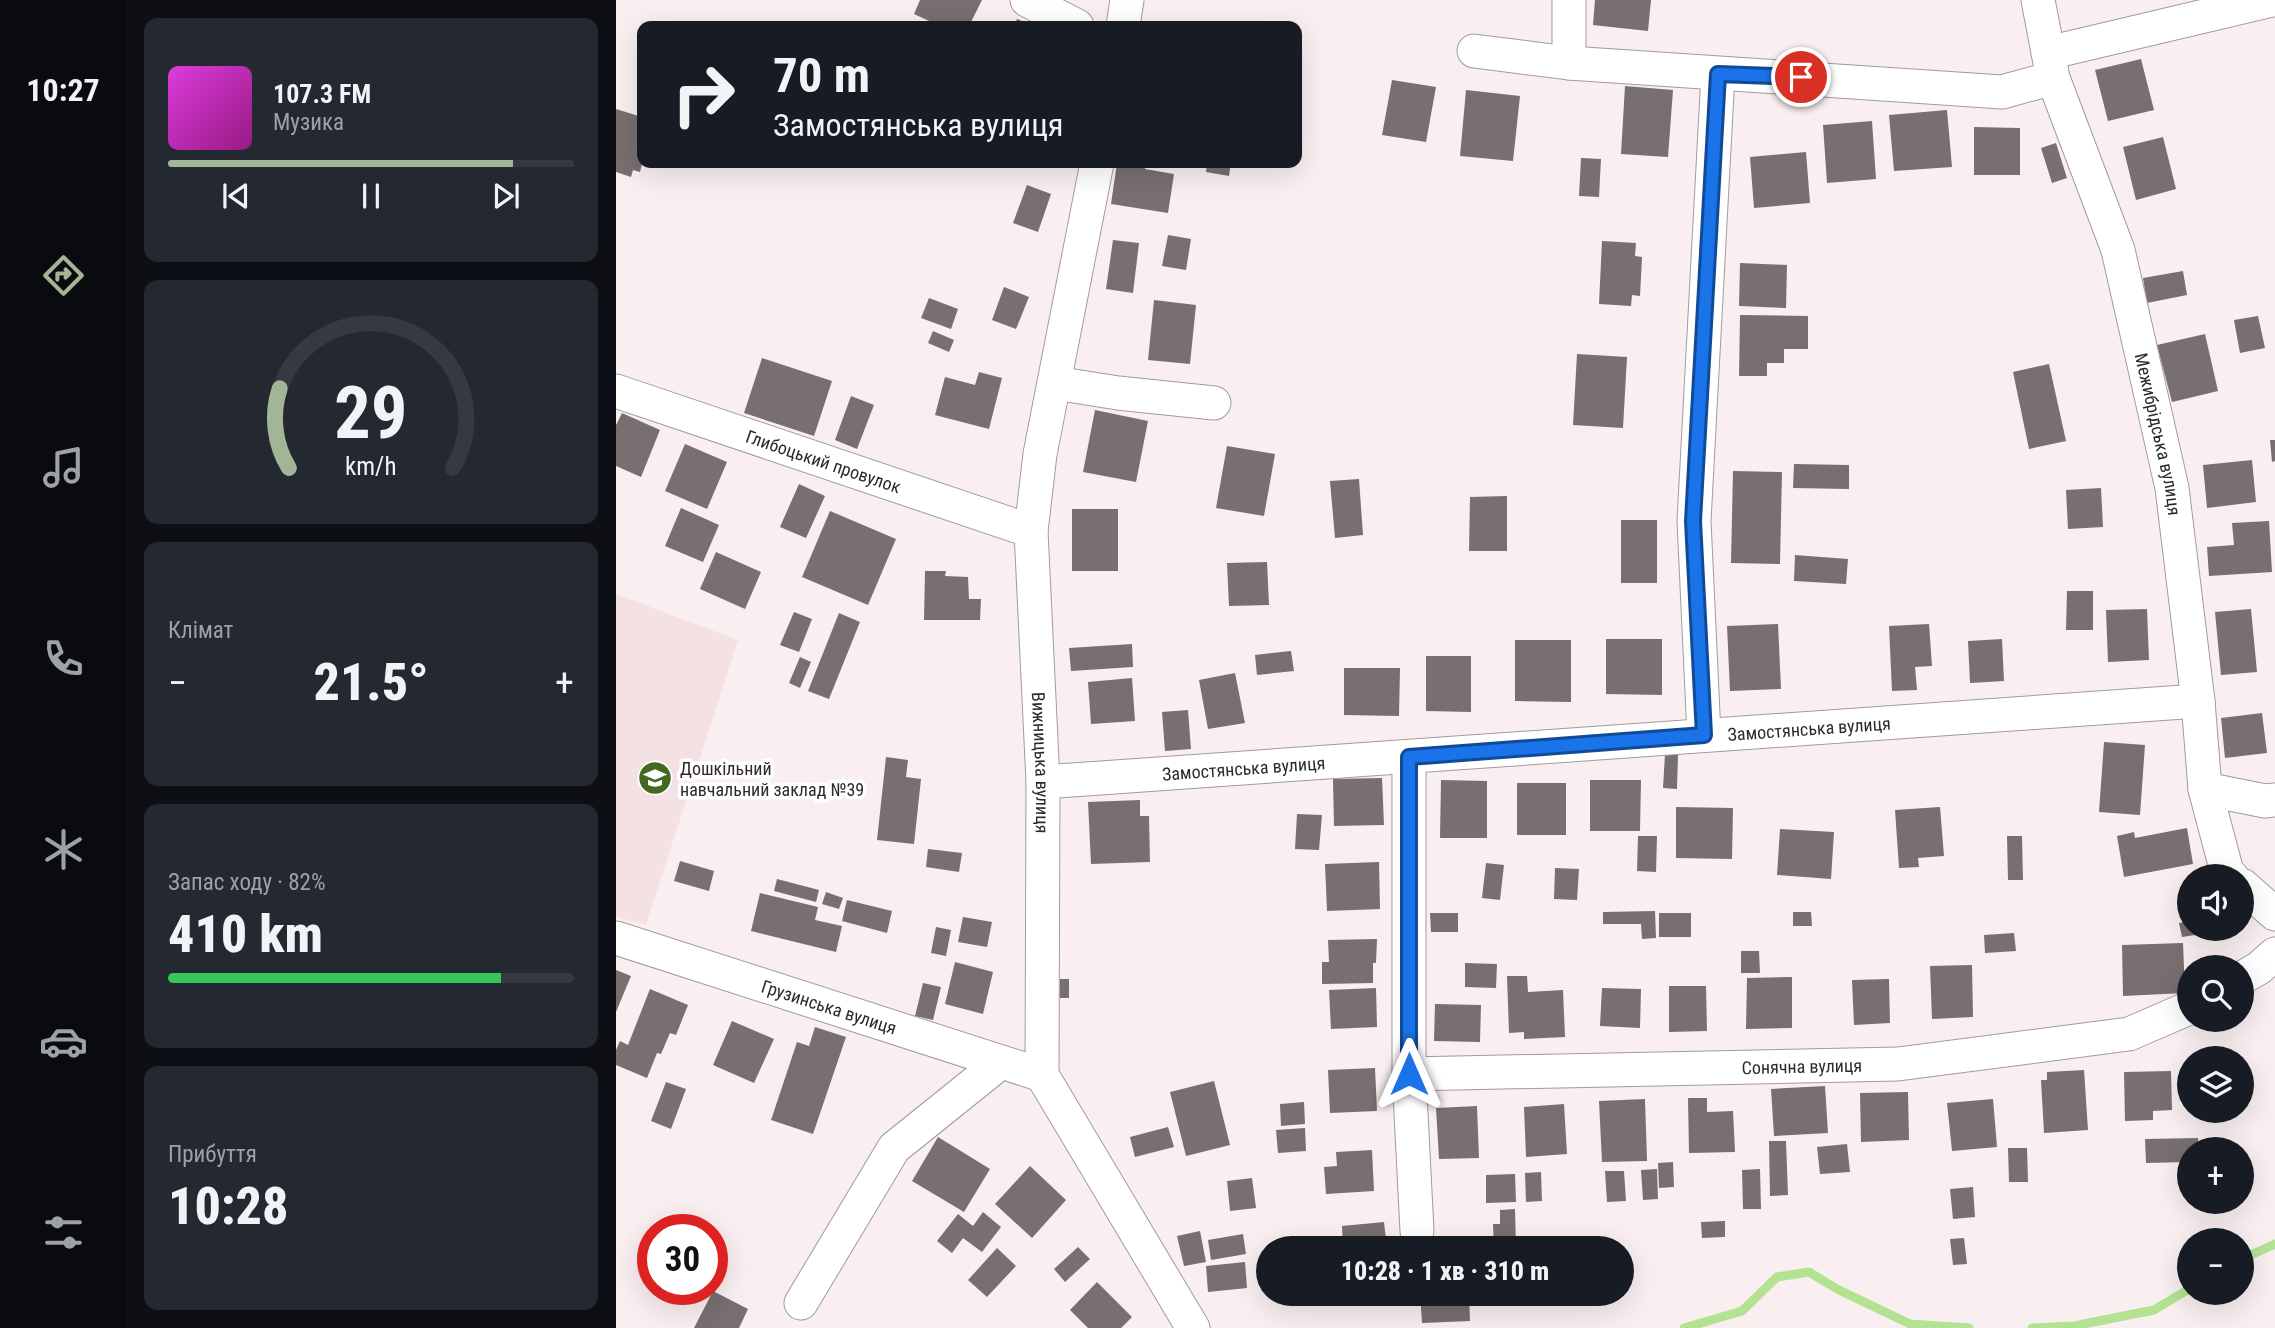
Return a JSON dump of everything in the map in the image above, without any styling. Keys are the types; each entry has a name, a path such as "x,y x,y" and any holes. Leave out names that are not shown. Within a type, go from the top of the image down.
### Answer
{"street":[{"path":"1027,0 1067,21"},
{"path":"1124,21 1127,0"},
{"path":"1569,0 1569,63"},
{"name":"Межибрідська вулиця","path":"2038,0 2050,65 2121,263 2172,488 2198,701 2205,789 2225,864"},
{"path":"1474,51 1569,63 1718,74 1829,78 2003,92 2050,65 2272,0"},
{"path":"1704,735 1693,521 1718,74"},
{"name":"Вижницька вулиця","path":"1042,1075 1043,782 1031,531 1040,454 1096,168"},
{"path":"1055,383 1214,403"},
{"name":"Глибоцький провулок","path":"616,391 1031,531"},
{"name":"Замостянська вулиця","path":"1043,782 2198,701"},
{"path":"1409,757 1409,1074 1417,1231"},
{"path":"2205,789 2265,801 2275,800"},
{"path":"2254,896 2275,914"},
{"name":"Грузинська вулиця","path":"616,938 1042,1075"},
{"path":"2254,971 2275,954"},
{"name":"Сонячна вулиця","path":"1409,1074 1898,1064 2129,1034 2177,1014"},
{"path":"801,1303 894,1147 1001,1062"},
{"path":"1042,1075 1193,1328"}],"shaded area":[{"name":"Дошкільний навчальний заклад №39","path":"616,594 738,640 646,925 616,917"}],"building":[{"path":"920,0 982,0 972,21 929,21 914,14"},
{"path":"1595,0 1651,0 1648,31 1593,25"},
{"path":"2141,59 2154,110 2108,121 2095,70"},
{"path":"1392,80 1436,87 1426,142 1382,135"},
{"path":"1625,86 1673,90 1668,157 1621,154"},
{"path":"1466,90 1520,96 1513,161 1460,156"},
{"path":"616,109 637,115 637,168 641,168 640,172 633,170 631,177 616,172"},
{"path":"1947,110 1952,167 1894,171 1889,115"},
{"path":"1872,121 1876,179 1827,183 1823,125"},
{"path":"1974,127 2020,128 2020,175 1974,175"},
{"path":"2163,137 2176,189 2136,200 2123,147"},
{"path":"2056,143 2067,178 2052,183 2041,148"},
{"path":"1806,152 1810,203 1754,208 1750,157"},
{"path":"1581,158 1601,159 1599,197 1579,196"},
{"path":"1116,168 1145,168 1174,174 1168,213 1111,204"},
{"path":"1206,168 1230,168 1229,176 1206,172"},
{"path":"1027,185 1051,194 1038,232 1013,223"},
{"path":"1168,235 1191,239 1186,270 1162,266"},
{"path":"1113,240 1139,243 1133,293 1106,289"},
{"path":"1602,241 1636,243 1635,256 1642,257 1640,296 1632,295 1631,306 1599,304"},
{"path":"1740,263 1787,265 1786,308 1739,306"},
{"path":"2183,271 2187,295 2147,303 2143,278"},
{"path":"1004,287 1029,297 1016,329 992,320"},
{"path":"929,298 958,309 951,329 921,318"},
{"path":"1154,300 1196,305 1190,364 1148,360"},
{"path":"1740,315 1808,316 1808,349 1784,349 1784,363 1767,363 1767,376 1739,376"},
{"path":"2258,316 2265,348 2240,353 2234,320"},
{"path":"933,331 954,340 949,352 928,343"},
{"path":"2205,334 2218,391 2172,402 2157,345"},
{"path":"1577,354 1627,357 1623,428 1573,425"},
{"path":"762,358 832,381 814,436 744,413"},
{"path":"2049,364 2066,441 2029,449 2013,372"},
{"path":"979,372 1002,378 989,429 935,415 945,377 975,385"},
{"path":"851,396 874,405 857,449 835,440"},
{"path":"1095,410 1148,421 1136,482 1083,472"},
{"path":"622,413 660,430 641,477 616,466 616,425"},
{"path":"2270,440 2275,440 2275,461 2272,462"},
{"path":"685,444 727,462 707,509 665,491"},
{"path":"1227,446 1275,454 1264,516 1216,508"},
{"path":"2252,460 2256,502 2207,508 2203,465"},
{"path":"1794,464 1849,465 1849,489 1793,488"},
{"path":"1733,471 1782,472 1780,564 1731,563"},
{"path":"1359,479 1363,535 1335,538 1330,481"},
{"path":"799,484 825,496 806,538 780,527"},
{"path":"2101,488 2103,527 2068,529 2066,490"},
{"path":"1507,496 1507,551 1469,551 1470,497"},
{"path":"681,508 719,525 703,562 665,546"},
{"path":"1072,509 1118,509 1118,571 1072,571"},
{"path":"830,511 896,539 868,605 802,577"},
{"path":"1621,520 1657,520 1657,583 1621,583"},
{"path":"2269,521 2272,572 2209,576 2207,547 2234,545 2232,523"},
{"path":"716,552 761,572 745,609 700,589"},
{"path":"1795,555 1848,559 1846,584 1794,581"},
{"path":"1267,562 1269,605 1229,606 1227,563"},
{"path":"925,571 946,571 945,576 968,577 969,599 981,599 980,620 924,620"},
{"path":"2067,591 2093,591 2093,630 2066,630"},
{"path":"2147,609 2149,660 2108,662 2106,610"},
{"path":"2251,609 2257,672 2221,675 2215,612"},
{"path":"794,612 812,619 799,652 780,645"},
{"path":"839,613 860,622 829,699 808,691"},
{"path":"1778,624 1781,689 1730,691 1727,626"},
{"path":"1929,624 1932,666 1915,667 1917,690 1892,691 1889,626"},
{"path":"1606,639 1662,639 1662,695 1606,694"},
{"path":"2002,639 2004,681 1970,683 1968,641"},
{"path":"1515,640 1571,640 1571,702 1515,701"},
{"path":"1132,644 1133,667 1071,671 1069,648"},
{"path":"1291,651 1294,671 1257,675 1255,655"},
{"path":"1426,656 1471,656 1471,712 1426,711"},
{"path":"800,657 811,662 800,688 789,683"},
{"path":"1344,668 1400,668 1399,716 1344,715"},
{"path":"1235,673 1245,723 1208,729 1199,680"},
{"path":"1132,678 1135,721 1091,724 1088,682"},
{"path":"1188,710 1191,749 1165,751 1162,712"},
{"path":"2262,713 2267,753 2225,758 2221,718"},
{"path":"2104,742 2145,745 2140,815 2099,812"},
{"path":"1665,754 1678,755 1677,789 1663,788"},
{"path":"886,757 908,760 906,777 921,779 914,844 877,840"},
{"path":"1382,778 1384,825 1334,826 1333,779"},
{"path":"1441,780 1487,781 1487,838 1440,838"},
{"path":"1590,780 1641,780 1640,831 1590,831"},
{"path":"1517,783 1566,783 1566,835 1517,835"},
{"path":"1140,800 1140,816 1149,816 1150,862 1091,864 1088,802"},
{"path":"1676,807 1733,808 1732,859 1676,858"},
{"path":"1940,807 1944,856 1918,858 1919,867 1899,868 1895,810"},
{"path":"1297,814 1322,815 1319,850 1295,849"},
{"path":"2187,828 2193,864 2177,864 2177,867 2124,877 2117,836 2134,832 2135,838"},
{"path":"1780,829 1834,832 1831,879 1777,875"},
{"path":"1638,836 1657,836 1656,872 1637,871"},
{"path":"2007,836 2022,836 2023,880 2008,880"},
{"path":"928,849 962,853 959,872 926,867"},
{"path":"680,861 714,871 709,891 674,881"},
{"path":"1379,862 1380,909 1327,911 1325,864"},
{"path":"1486,863 1504,865 1500,900 1482,898"},
{"path":"1555,868 1579,869 1577,900 1554,899"},
{"path":"777,879 819,890 816,902 774,891"},
{"path":"826,892 843,898 839,909 822,904"},
{"path":"760,893 818,907 815,920 842,926 836,952 751,931"},
{"path":"847,900 892,911 887,933 842,921"},
{"path":"1655,911 1656,938 1642,939 1641,924 1603,924 1603,912"},
{"path":"1793,912 1811,912 1812,926 1793,926"},
{"path":"1430,913 1458,913 1458,932 1431,932"},
{"path":"1659,913 1691,913 1691,937 1659,937"},
{"path":"963,917 992,922 987,947 958,942"},
{"path":"936,927 951,930 946,956 931,953"},
{"path":"2014,933 2016,951 1985,953 1984,935"},
{"path":"1377,939 1373,983 1322,984 1322,962 1329,962 1328,940"},
{"path":"2183,943 2183,955 2177,955 2177,993 2123,996 2122,945"},
{"path":"1741,951 1759,951 1760,973 1741,973"},
{"path":"955,962 993,972 983,1014 945,1004"},
{"path":"1465,963 1497,964 1496,988 1465,987"},
{"path":"1972,965 1973,1017 1932,1019 1930,966"},
{"path":"616,970 631,976 616,1012"},
{"path":"1507,976 1527,976 1528,992 1563,990 1565,1037 1524,1039 1524,1032 1509,1033"},
{"path":"1792,977 1792,1028 1746,1029 1747,978"},
{"path":"1060,979 1069,979 1069,998 1060,998"},
{"path":"1889,979 1890,1023 1854,1025 1852,980"},
{"path":"923,983 941,987 933,1020 915,1016"},
{"path":"1669,986 1706,986 1707,1031 1669,1032"},
{"path":"1376,988 1377,1027 1331,1029 1329,990"},
{"path":"1602,988 1641,989 1640,1028 1600,1026"},
{"path":"650,989 688,1005 676,1035 670,1033 661,1054 657,1053 647,1078 616,1065 616,1050 620,1041 628,1045"},
{"path":"1435,1004 1481,1005 1480,1042 1434,1041"},
{"path":"732,1021 774,1039 754,1083 713,1065"},
{"path":"815,1027 846,1037 813,1134 771,1120 797,1042 809,1046"},
{"path":"1375,1068 1377,1111 1330,1113 1328,1070"},
{"path":"2084,1070 2088,1130 2044,1133 2041,1080 2047,1080 2047,1072"},
{"path":"2171,1071 2172,1110 2153,1111 2153,1120 2125,1121 2124,1072"},
{"path":"1214,1081 1230,1145 1186,1156 1170,1092"},
{"path":"666,1082 686,1089 671,1129 651,1121"},
{"path":"1825,1086 1828,1133 1774,1136 1771,1089"},
{"path":"1908,1092 1909,1140 1861,1142 1860,1093"},
{"path":"1688,1098 1707,1098 1707,1112 1733,1111 1735,1152 1689,1153"},
{"path":"1645,1099 1647,1161 1602,1162 1599,1101"},
{"path":"1993,1099 1997,1147 1952,1151 1947,1103"},
{"path":"1304,1102 1305,1124 1281,1126 1280,1104"},
{"path":"1564,1104 1567,1154 1526,1157 1524,1107"},
{"path":"1477,1106 1479,1158 1439,1159 1436,1108"},
{"path":"1168,1127 1174,1147 1135,1157 1130,1137"},
{"path":"1305,1128 1306,1151 1278,1153 1276,1130"},
{"path":"938,1137 990,1169 964,1212 912,1181"},
{"path":"2177,1138 2177,1162 2146,1163 2145,1139"},
{"path":"1769,1141 1786,1141 1788,1195 1770,1196"},
{"path":"1847,1144 1850,1172 1820,1174 1817,1147"},
{"path":"2008,1148 2027,1148 2028,1182 2009,1182"},
{"path":"1372,1150 1374,1191 1326,1194 1324,1167 1337,1166 1336,1152"},
{"path":"1673,1162 1674,1187 1659,1188 1658,1163"},
{"path":"1030,1166 1066,1200 1032,1238 995,1204"},
{"path":"1657,1169 1658,1199 1643,1200 1641,1170"},
{"path":"1760,1169 1761,1209 1743,1209 1742,1170"},
{"path":"1605,1171 1624,1171 1626,1201 1607,1202"},
{"path":"1541,1172 1542,1201 1526,1202 1525,1173"},
{"path":"1515,1174 1516,1202 1486,1203 1486,1175"},
{"path":"1252,1178 1256,1208 1230,1211 1227,1181"},
{"path":"1973,1187 1975,1217 1953,1219 1950,1189"},
{"path":"1515,1209 1516,1236 1494,1236 1493,1224 1500,1224 1500,1210"},
{"path":"983,1212 1001,1227 982,1252 963,1238 952,1253 937,1241 958,1214 973,1226"},
{"path":"1725,1221 1725,1237 1702,1238 1701,1222"},
{"path":"1384,1222 1386,1236 1342,1236 1342,1226"},
{"path":"1200,1231 1206,1262 1184,1266 1177,1236"},
{"path":"1243,1234 1246,1254 1211,1260 1208,1240"},
{"path":"1964,1238 1967,1264 1953,1265 1950,1239"},
{"path":"1078,1247 1090,1259 1065,1282 1054,1269"},
{"path":"997,1248 1016,1266 987,1297 968,1280"},
{"path":"1245,1262 1247,1288 1208,1292 1206,1266"},
{"path":"1097,1282 1132,1317 1121,1328 1088,1328 1070,1310"},
{"path":"728,1299 748,1309 739,1328 694,1328 706,1305 728,1305"},
{"path":"1421,1306 1469,1306 1470,1321 1422,1323"}],"waterway":[{"path":"2254,1254 2275,1244"},
{"path":"1684,1328 1742,1311 1777,1277 1809,1272 1837,1289 1910,1324 1969,1328"},
{"path":"2032,1328 2074,1326 2154,1310 2177,1296"}],"place":[{"name":"Дошкільний навчальний заклад №39","path":"655,778"}],"route":[{"path":"1409,1074 1409,757 1704,735 1693,521 1718,74 1801,77"}]}
